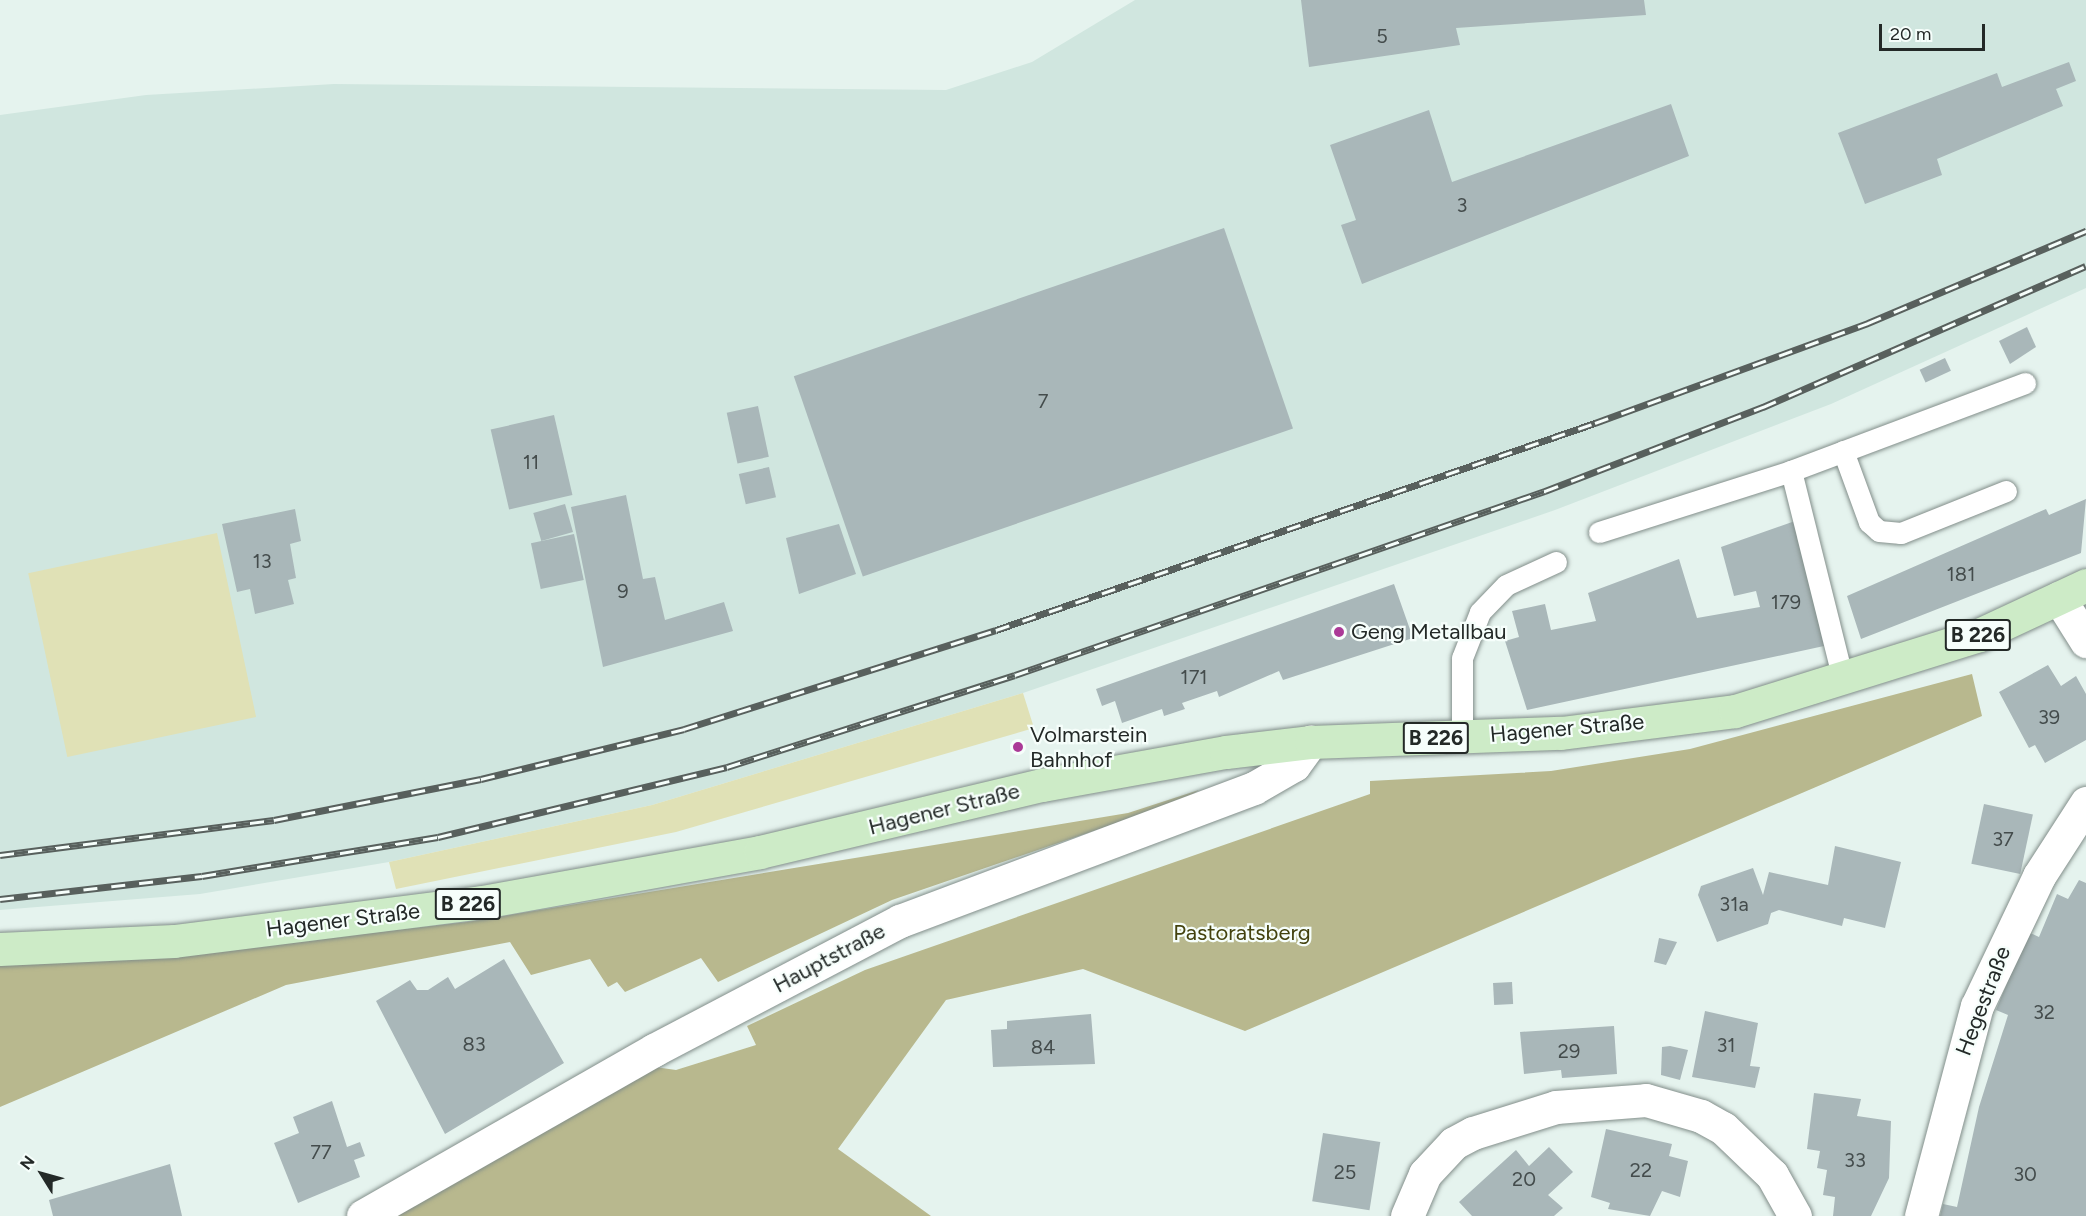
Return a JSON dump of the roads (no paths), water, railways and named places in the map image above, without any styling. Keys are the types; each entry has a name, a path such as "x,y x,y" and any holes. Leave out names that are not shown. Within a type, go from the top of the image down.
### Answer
{"main road":[{"name":"Hagener Straße","path":"0,949 174,941 482,902 760,852 1041,785 1311,742 1561,732 1735,711 1979,635 2073,592"}],"street":[{"path":"2073,592 2086,641"},
{"name":"Hauptstraße","path":"363,1216 654,1050 900,921 1254,788 1294,765 1311,742"},
{"name":"Hegestraße","path":"1921,1216 1977,1006 2039,876 2086,803"},
{"path":"1407,1216 1425,1174 1454,1143 1473,1133 1556,1107 1646,1100 1701,1116 1730,1134 1772,1175 1795,1216"}],"lane":[{"path":"1599,532 1791,471 2025,383"},
{"path":"1843,451 1869,522 1879,531 1901,533 2006,491"},
{"path":"1791,471 1843,679"},
{"path":"1462,737 1462,658 1475,622 1506,585 1556,562"}],"railway":[{"path":"0,855 274,820 481,779 684,729 996,630 1595,423 1868,323 2086,231"},
{"path":"0,899 202,876 438,837 727,767 1015,675 1545,491 1763,407 2086,266"}],"place":[{"name":"Geng Metallbau","path":"1339,632"},
{"name":"Volmarstein Bahnhof","path":"1018,747"}],"park label":[{"name":"Pastoratsberg","path":"1242,933"}]}
